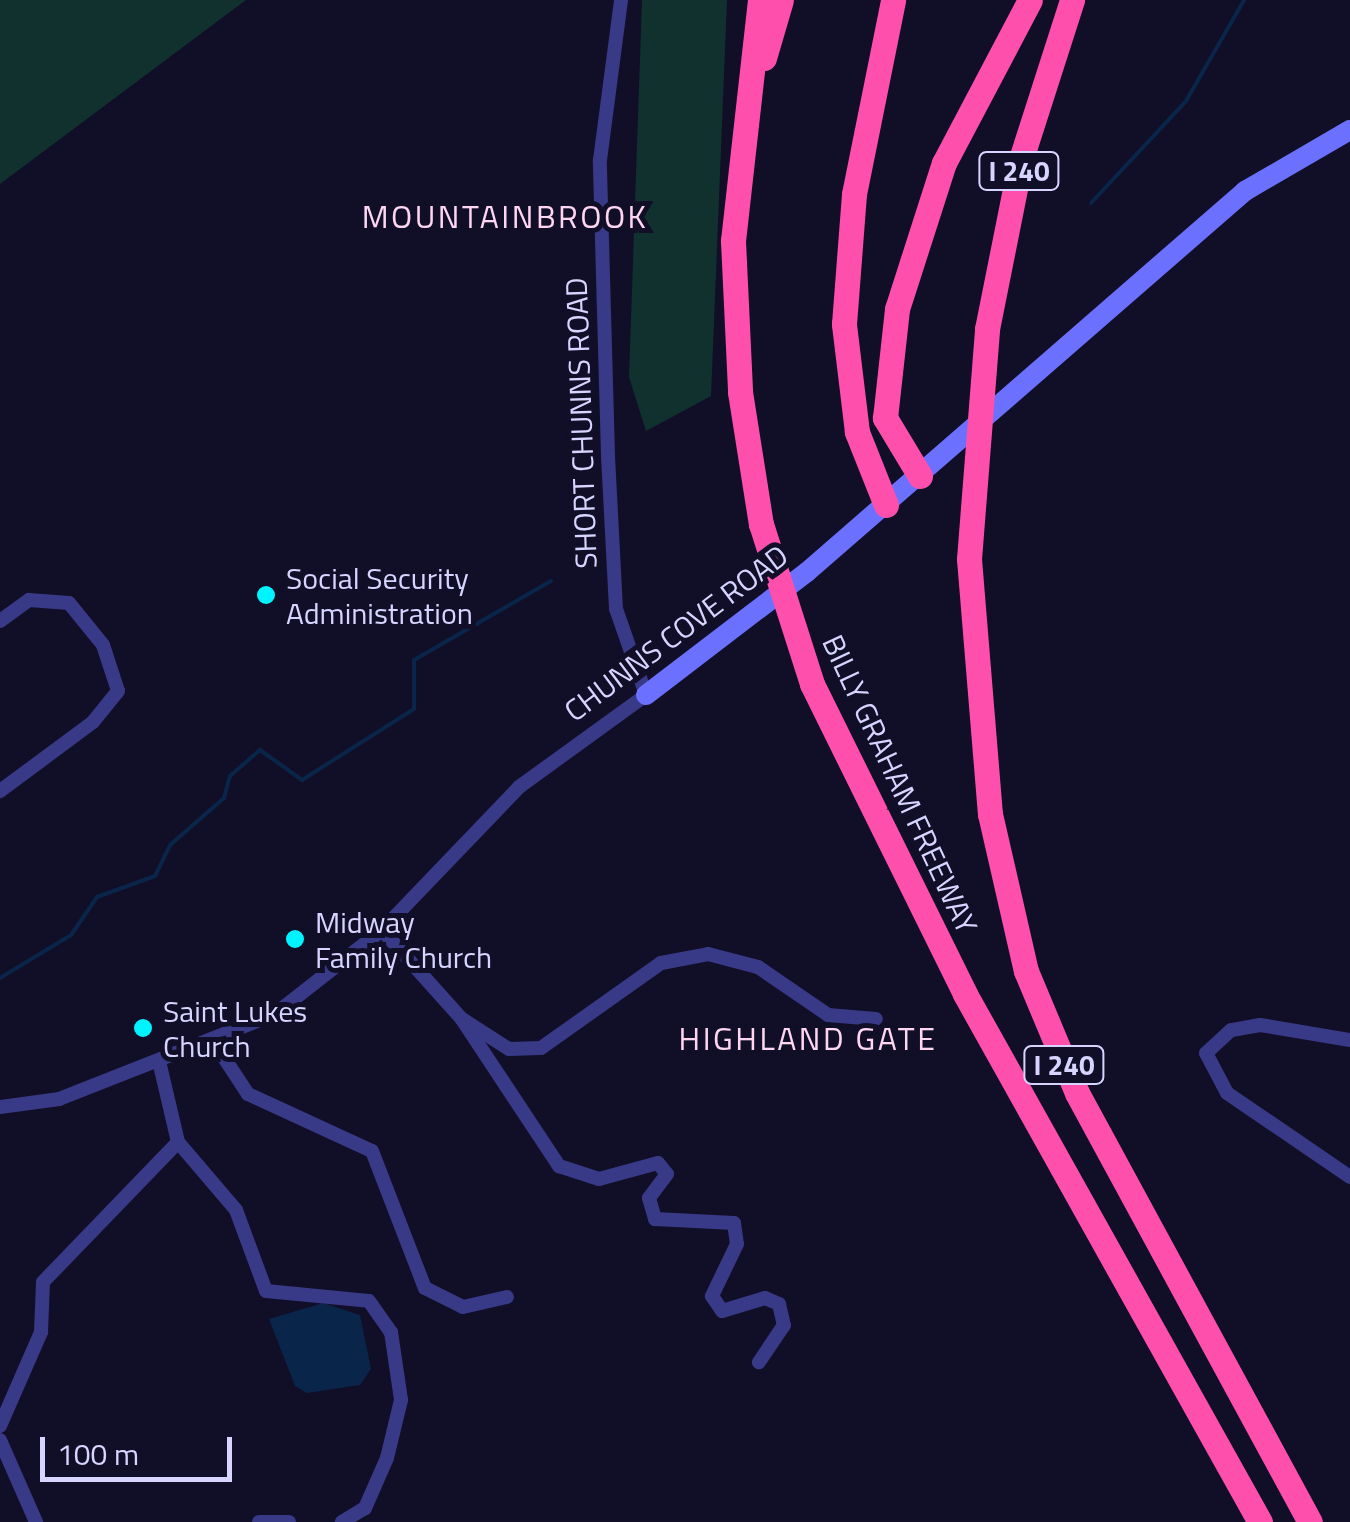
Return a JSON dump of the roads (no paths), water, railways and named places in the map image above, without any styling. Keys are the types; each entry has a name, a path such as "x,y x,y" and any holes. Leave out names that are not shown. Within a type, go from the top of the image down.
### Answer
{"highway":[{"name":"BILLY GRAHAM FREEWAY","path":"760,0 739,176 740,392 761,524 812,684 964,994 1260,1522"},
{"path":"739,176 781,0"},
{"path":"886,506 857,432 844,324 854,194 893,0"},
{"path":"920,476 885,418 897,309 944,163 1030,0"},
{"name":"BILLY GRAHAM FREEWAY","path":"1073,6 1022,159 987,329 969,559 990,814 1026,971 1085,1109 1310,1522"}],"main road":[{"name":"CHUNNS COVE ROAD","path":"646,694 886,506 1245,191 1350,130"}],"street":[{"name":"SHORT CHUNNS ROAD","path":"621,0 615,24 599,184 611,532 616,610 646,694"},
{"path":"0,620 28,600 69,603 102,645 118,691 93,722 0,791"},
{"name":"CHUNNS COVE ROAD","path":"0,1108 58,1099 215,1044 275,1014 382,930 520,787 646,694"},
{"path":"382,930 461,1018 519,1116 568,1173 599,1180 658,1163 667,1174 649,1198 655,1220 722,1216 737,1229 712,1290 716,1305 727,1311 771,1298 782,1310 784,1326 760,1362"},
{"path":"461,1018 509,1048 542,1048 661,962 708,954 758,968 828,1014 876,1019"},
{"path":"1350,1040 1260,1025 1231,1030 1206,1053 1206,1068 1227,1093 1350,1177"},
{"path":"215,1044 248,1094 372,1152 425,1288 463,1307 507,1297"},
{"path":"159,1061 178,1142 236,1210 266,1291 369,1301 391,1332 401,1400 387,1458 365,1508 342,1522"},
{"path":"0,1426 41,1332 43,1282 178,1142"},
{"path":"0,1440 36,1522"},
{"path":"258,1522 290,1522"}],"water":[{"path":"323,1303 360,1315 371,1369 360,1385 307,1393 295,1386 269,1319"}],"waterway":[{"path":"1091,203 1186,101 1244,0"},
{"path":"0,978 71,935 97,897 155,876 170,845 224,798 230,776 260,750 302,780 414,709 414,660 551,581"}],"place":[{"name":"Social Security Administration","path":"266,595"},
{"name":"Midway Family Church","path":"295,939"},
{"name":"Saint Lukes Church","path":"143,1028"}],"district":[{"name":"MOUNTAINBROOK","path":"505,216"},
{"name":"HIGHLAND GATE","path":"808,1038"}]}
